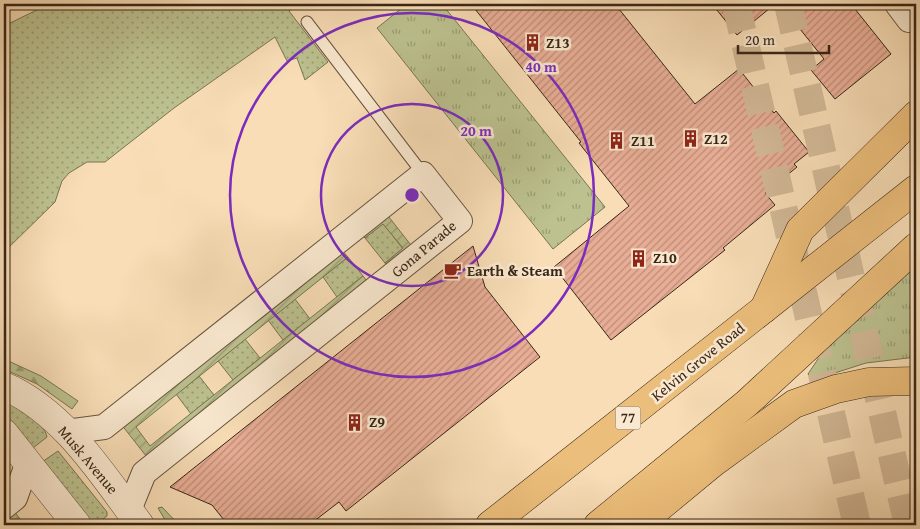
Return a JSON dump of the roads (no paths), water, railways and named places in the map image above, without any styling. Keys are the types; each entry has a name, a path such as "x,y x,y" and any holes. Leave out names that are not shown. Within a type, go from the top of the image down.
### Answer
{"main road":[{"path":"764,309 800,230 916,116"},
{"name":"Kelvin Grove Road","path":"490,525 912,190"},
{"path":"598,525 747,403 916,247"},
{"path":"638,525 713,462 794,404 836,389 868,382 916,381"}],"street":[{"path":"66,432 104,426 422,174"},
{"name":"Gona Parade","path":"134,518 144,473 460,221 422,174"},
{"name":"Musk Avenue","path":"4,386 36,405 66,432 134,518"},
{"path":"4,433 77,525"},
{"path":"4,507 15,498 28,462"}],"lane":[{"path":"308,22 422,174"}],"tunnel":[{"path":"736,4 857,525"},
{"path":"788,4 908,525"}],"place":[{"name":"Z13","path":"532,43"},
{"name":"Z12","path":"690,139"},
{"name":"Z11","path":"617,141"},
{"name":"Z10","path":"639,258"},
{"name":"Earth & Steam","path":"453,271"},
{"name":"Z9","path":"355,422"}]}
